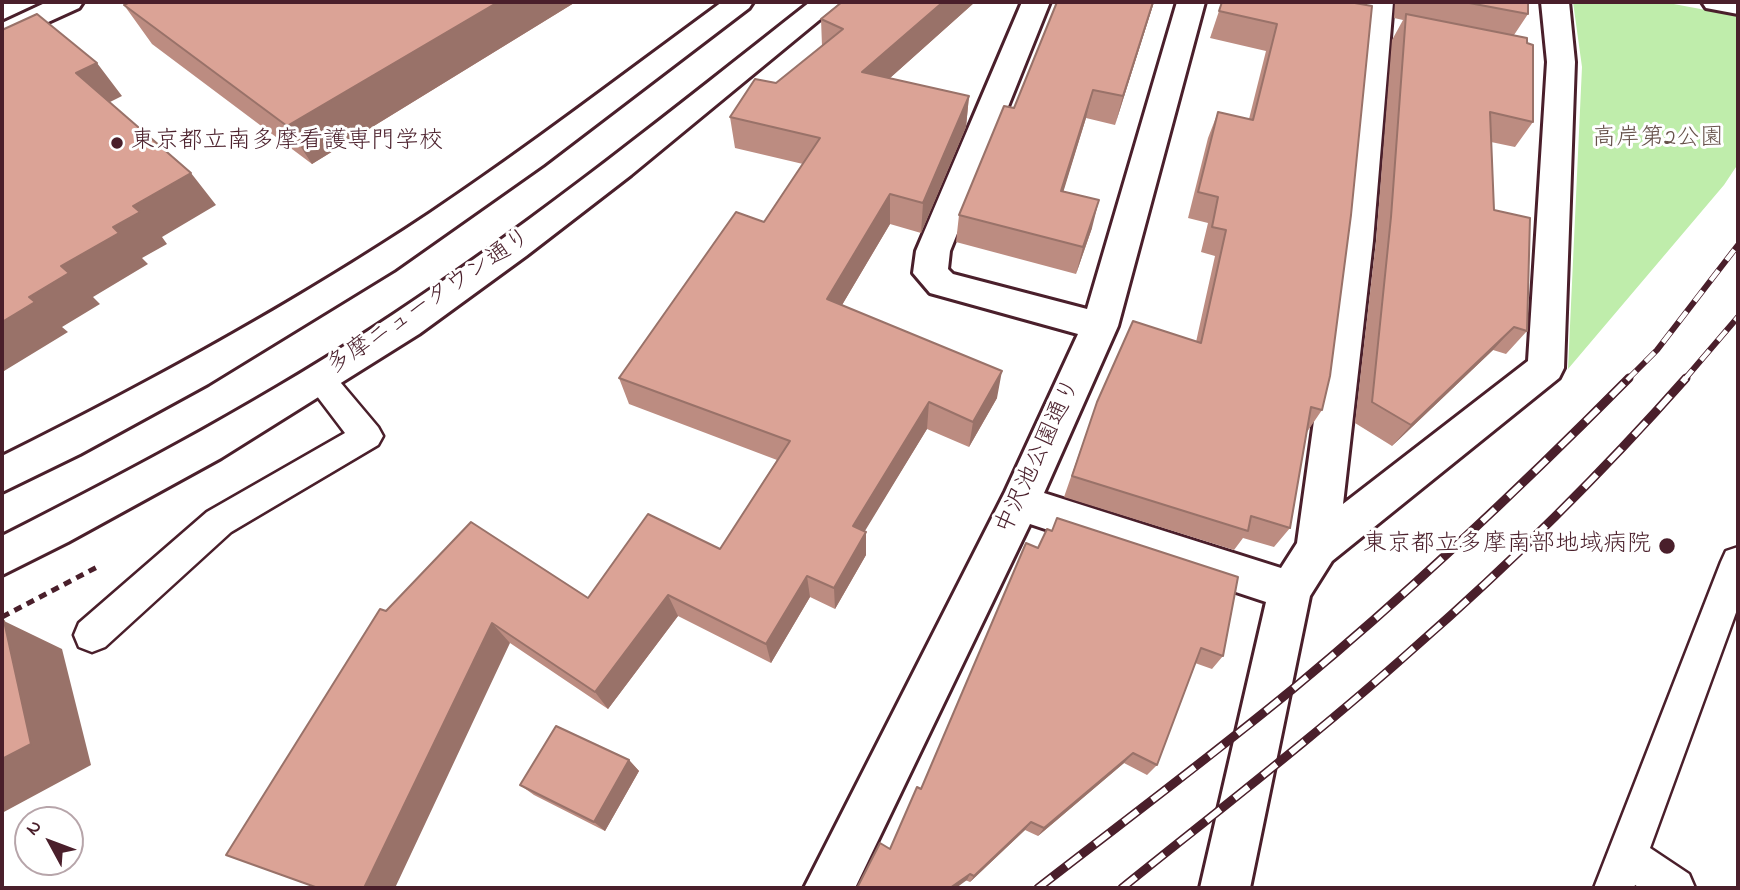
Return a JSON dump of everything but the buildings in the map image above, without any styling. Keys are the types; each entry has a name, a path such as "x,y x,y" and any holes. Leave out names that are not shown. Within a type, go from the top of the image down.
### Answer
{"street":[{"path":"2,34 69,2"},
{"path":"2,475 146,401 327,296 501,180 739,2"},
{"name":"多摩ニュータウン通り","path":"2,556 123,494 319,379 440,299 551,220 662,135 827,2"},
{"path":"1036,2 933,251 930,274 942,284 960,290 1100,326"},
{"name":"中沢池公園通り","path":"829,888 1020,503 1100,326 1191,2"},
{"path":"1225,888 1290,590 1317,548 1546,368 1548,60 1555,2"},
{"path":"1716,2 1738,6"},
{"path":"1317,548 1356,241 1377,19"},
{"path":"601,106 597,116 598,126 609,135 626,141 642,141 662,135"},
{"path":"1020,503 1290,590"}],"lane":[{"path":"92,635 219,522 367,436 319,379"},
{"path":"1675,888 1621,872 1736,576"}],"green space":[{"name":"高岸第2公園","path":"1573,2 1663,2 1738,16 1738,164 1724,185 1568,369 1582,67"}],"railway":[{"path":"1629,378 1657,350 1738,245"},
{"path":"1684,380 1738,317"},
{"path":"1038,888 1231,739 1381,614 1465,537 1629,378"},
{"path":"1122,888 1306,740 1450,616 1588,483 1686,378"}],"place":[{"name":"東京都立南多摩看護専門学校","path":"117,143"},
{"name":"東京都立多摩南部地域病院","path":"1667,546"}]}
